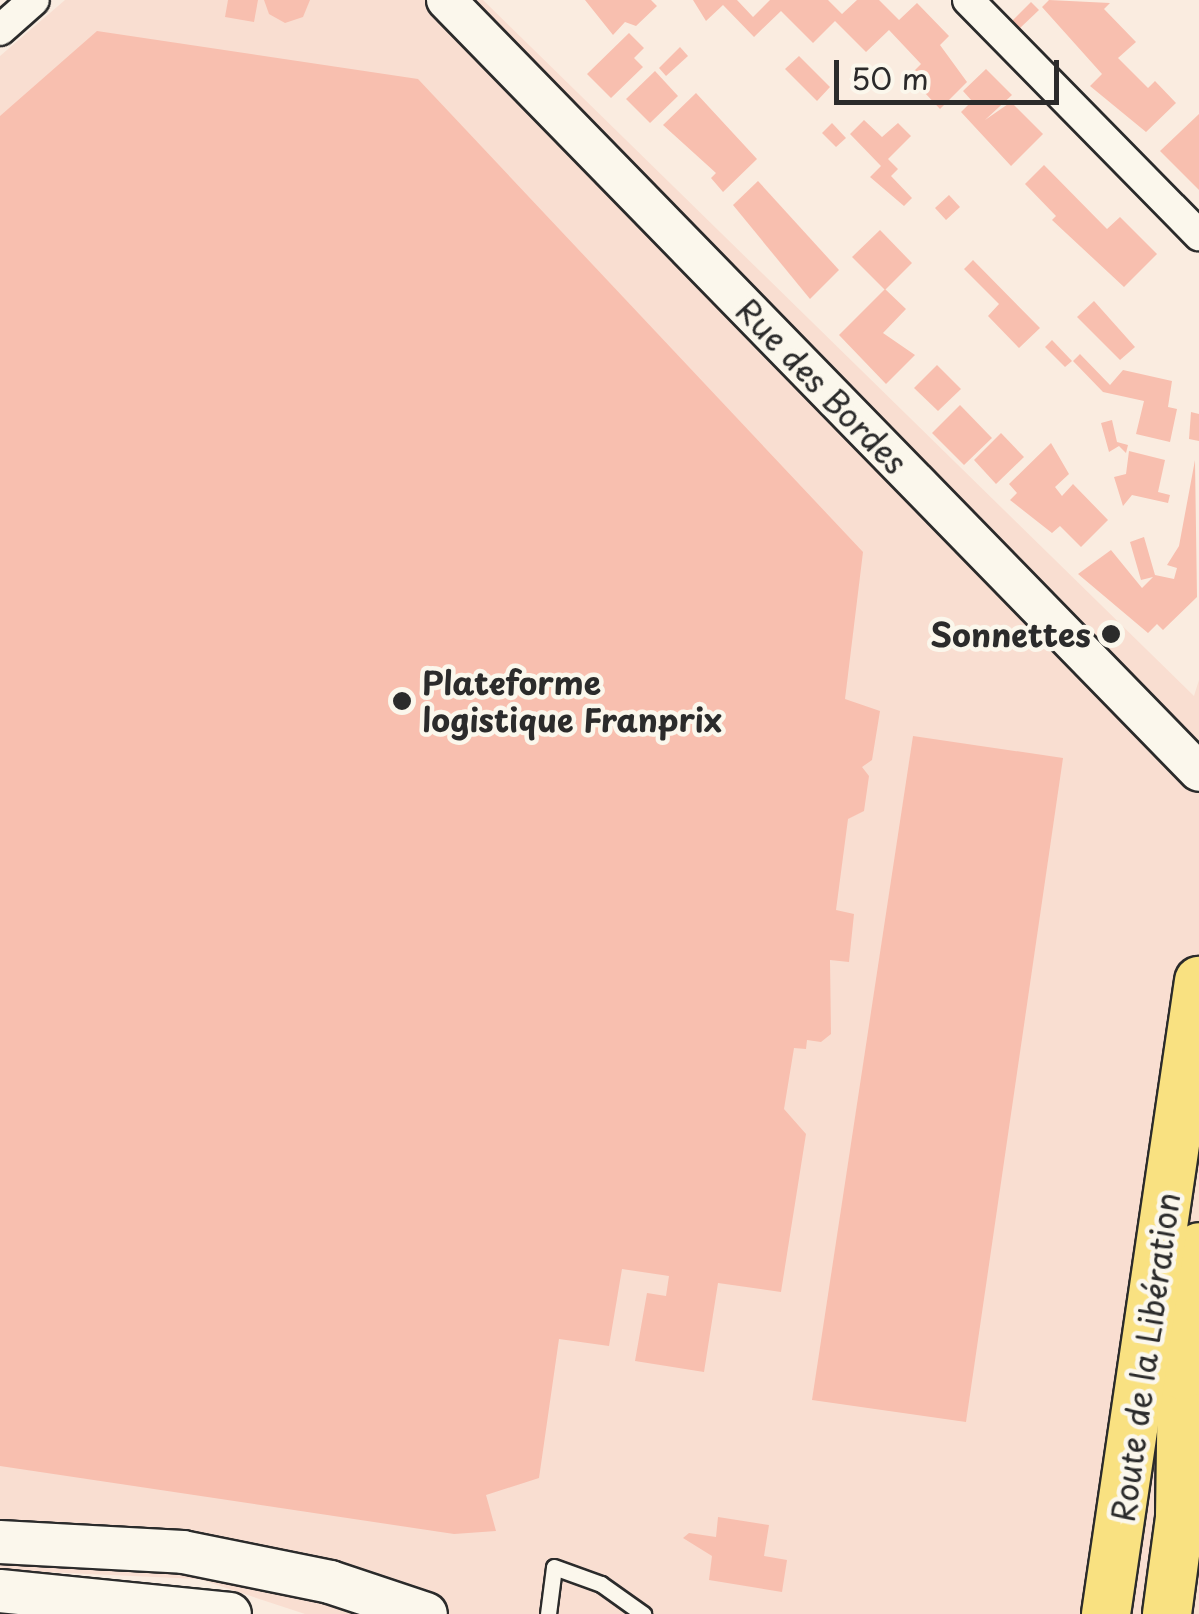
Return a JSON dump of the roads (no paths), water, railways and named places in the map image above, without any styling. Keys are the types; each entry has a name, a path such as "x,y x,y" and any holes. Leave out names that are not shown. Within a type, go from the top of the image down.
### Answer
{"main road":[{"name":"Route de la Libération","path":"1106,1614 1199,981"},
{"name":"Route de la Libération","path":"1180,1517 1182,1375 1199,1247"},
{"name":"Route de la Libération","path":"1166,1614 1197,1422"},
{"path":"0,1542 183,1552 330,1582 426,1614"},
{"path":"0,1591 230,1614"}],"street":[{"path":"0,30 34,0"},
{"name":"Rue des Bordes","path":"446,0 1199,772"},
{"path":"968,0 1199,235"}],"lane":[{"path":"548,1614 554,1567 601,1584 642,1614"}],"place":[{"name":"Sonnettes","path":"1111,634"},
{"name":"Plateforme logistique Franprix","path":"402,701"}]}
